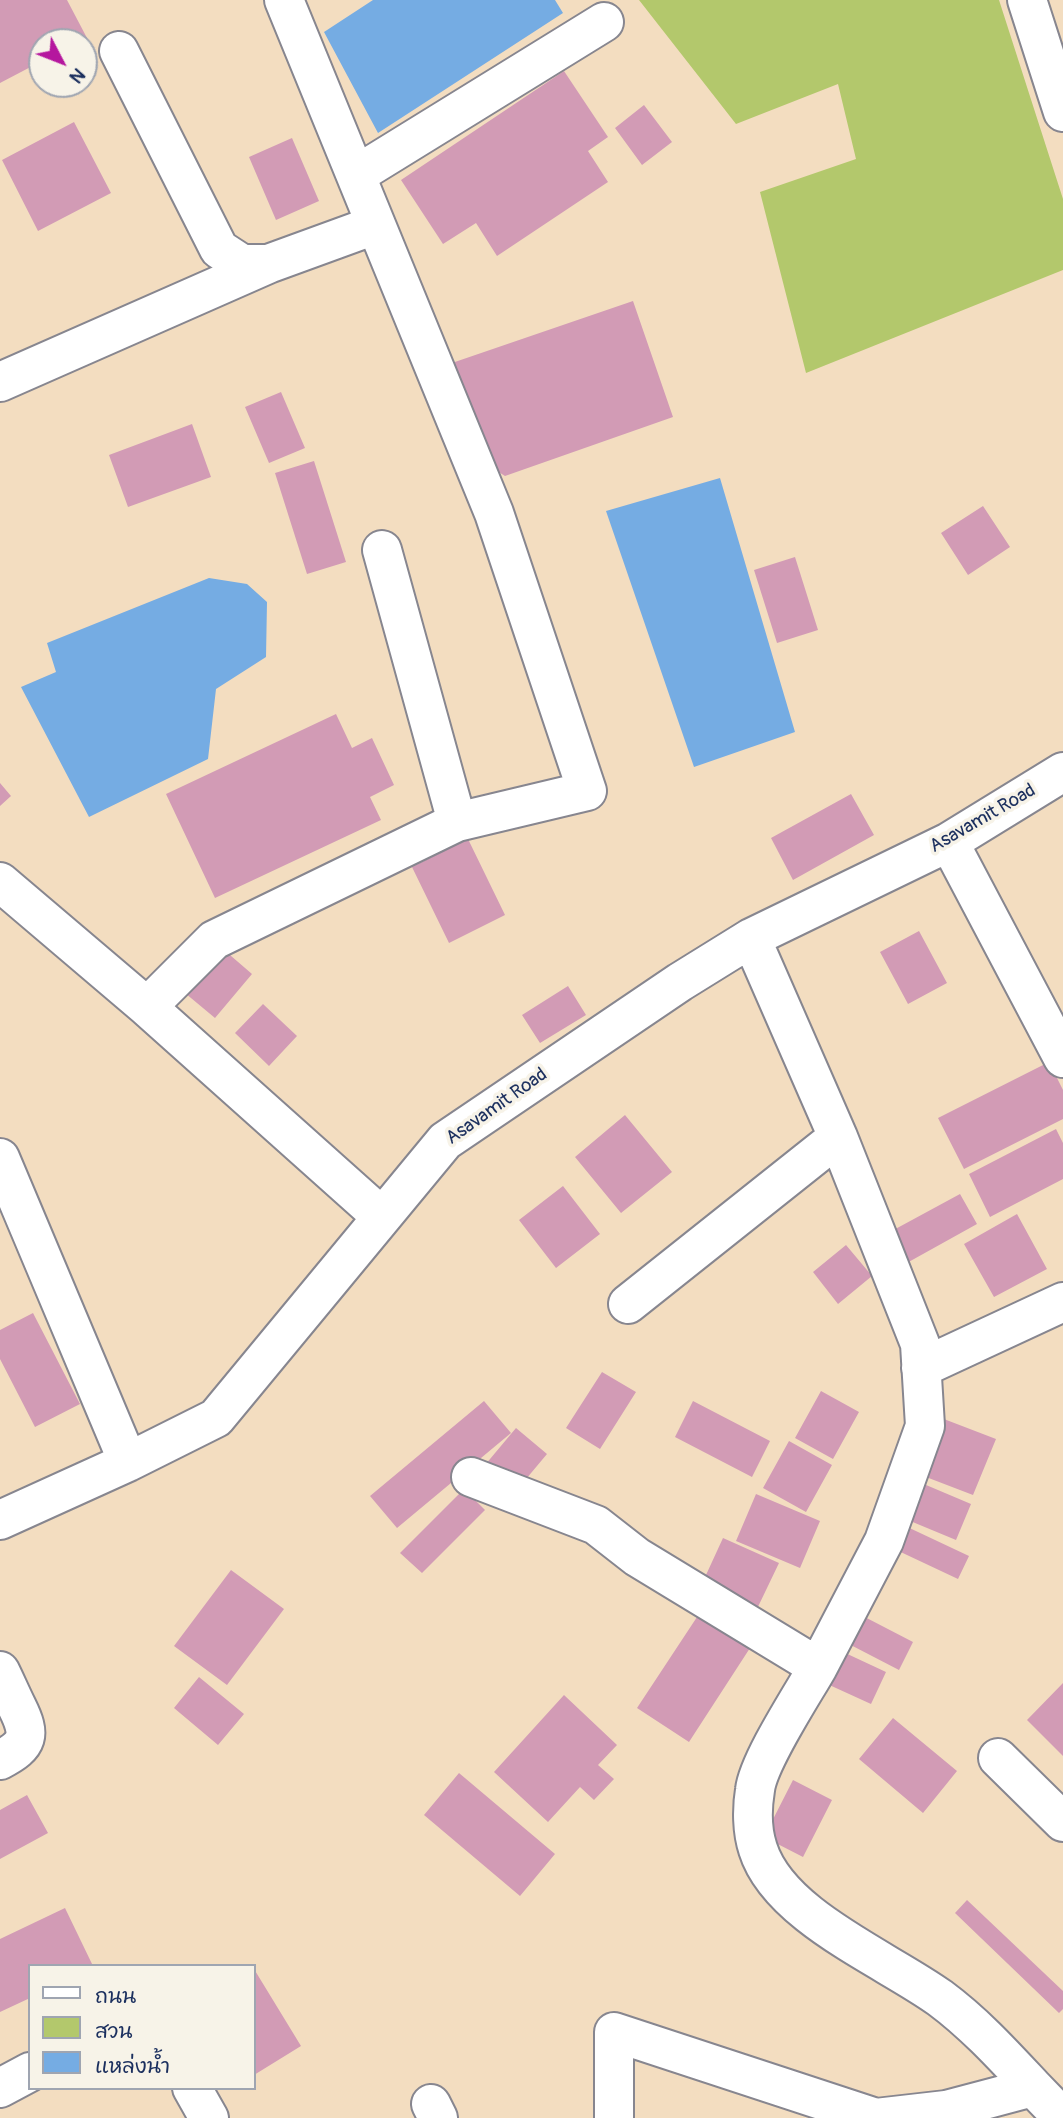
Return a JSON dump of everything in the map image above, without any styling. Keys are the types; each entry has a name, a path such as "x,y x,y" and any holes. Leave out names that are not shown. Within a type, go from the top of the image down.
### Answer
{"street":[{"path":"147,1007 214,940 457,822 587,791 494,513 284,0"},
{"path":"1027,0 1063,112"},
{"path":"355,175 604,22"},
{"path":"119,51 219,249 242,264 268,264"},
{"path":"0,383 268,264 376,225"},
{"path":"382,550 457,822"},
{"name":"Asavamit Road","path":"0,1520 128,1462 216,1418 444,1142 680,982 751,938 949,842 1063,772"},
{"path":"949,842 1063,1058"},
{"path":"0,882 147,1007 382,1217"},
{"path":"751,938 838,1137 920,1344 925,1426 884,1541 769,1754 755,1787 753,1821 758,1850 776,1882 796,1905 942,1999 988,2039 1063,2118"},
{"path":"628,1304 838,1137"},
{"path":"0,1158 128,1462"},
{"path":"922,1368 1063,1302"},
{"path":"471,1477 596,1525 637,1557 818,1667"},
{"path":"0,1671 25,1723 27,1735 21,1747 0,1760"},
{"path":"998,1758 1063,1822"},
{"path":"614,2118 614,2032 876,2118 946,2110 1033,2087"},
{"path":"10,2118 0,2088 28,2073"},
{"path":"193,2090 209,2118"}],"green space":[{"path":"639,0 999,0 1063,199 1063,270 806,373 760,192 856,159 838,84 736,124"}],"water":[{"path":"373,0 555,0 563,13 378,133 324,32"},
{"path":"720,478 795,732 694,767 606,511"},
{"path":"209,578 247,584 267,602 266,657 216,689 208,759 89,817 21,687 56,672 47,643"}],"building":[{"path":"0,0 67,0 82,28 28,28 28,68 0,83"},
{"path":"564,71 608,137 588,151 608,182 497,256 476,223 443,244 401,180"},
{"path":"644,105 672,142 642,165 615,128"},
{"path":"74,122 111,193 38,231 2,160"},
{"path":"292,138 319,201 276,220 249,157"},
{"path":"633,301 673,417 505,476 483,462 449,364"},
{"path":"281,392 305,448 269,463 245,407"},
{"path":"192,424 211,477 128,507 109,455"},
{"path":"314,461 346,562 307,574 275,473"},
{"path":"983,506 1010,547 968,575 941,533"},
{"path":"795,557 818,630 777,643 754,570"},
{"path":"336,714 352,748 372,738 394,785 370,797 381,820 215,898 166,794"},
{"path":"0,783 11,796 0,806"},
{"path":"851,794 874,835 793,880 771,838"},
{"path":"468,839 505,915 449,943 412,867"},
{"path":"919,931 947,983 908,1004 880,952"},
{"path":"223,949 252,974 215,1018 185,993"},
{"path":"568,986 586,1015 540,1043 522,1015"},
{"path":"263,1004 297,1036 269,1066 235,1033"},
{"path":"1049,1062 1063,1090 1063,1119 964,1169 938,1118"},
{"path":"625,1115 672,1172 621,1213 575,1157"},
{"path":"1056,1129 1063,1143 1063,1179 990,1217 969,1174"},
{"path":"563,1186 600,1234 556,1268 519,1220"},
{"path":"960,1194 977,1224 905,1264 888,1233"},
{"path":"1017,1214 1047,1269 994,1297 964,1244"},
{"path":"846,1245 872,1276 838,1304 813,1272"},
{"path":"33,1313 80,1404 35,1427 0,1359 0,1330"},
{"path":"602,1372 636,1392 600,1449 566,1428"},
{"path":"821,1391 859,1412 833,1459 795,1438"},
{"path":"484,1401 511,1433 397,1528 370,1496"},
{"path":"693,1401 770,1441 752,1477 675,1437"},
{"path":"936,1416 996,1439 973,1495 913,1472"},
{"path":"516,1428 547,1454 516,1491 485,1465"},
{"path":"789,1441 832,1465 806,1512 763,1488"},
{"path":"919,1482 971,1504 956,1540 903,1518"},
{"path":"464,1489 485,1510 422,1573 400,1553"},
{"path":"756,1494 820,1521 800,1568 736,1541"},
{"path":"901,1524 969,1556 958,1579 890,1547"},
{"path":"723,1538 779,1563 755,1613 700,1588"},
{"path":"231,1570 284,1609 227,1685 174,1646"},
{"path":"857,1613 913,1642 899,1670 843,1641"},
{"path":"699,1614 750,1648 689,1742 637,1708"},
{"path":"841,1651 886,1672 871,1704 825,1683"},
{"path":"199,1677 244,1714 218,1745 174,1708"},
{"path":"1063,1683 1063,1756 1027,1720"},
{"path":"564,1695 617,1745 598,1765 614,1779 594,1800 580,1787 548,1822 494,1772"},
{"path":"893,1718 957,1771 923,1813 859,1759"},
{"path":"459,1773 555,1854 520,1896 424,1815"},
{"path":"793,1780 832,1800 803,1857 764,1837"},
{"path":"27,1795 48,1833 0,1859 0,1810"},
{"path":"967,1900 1063,1991 1063,2009 1059,2013 955,1913"},
{"path":"65,1908 92,1964 28,1964 28,1999 0,2012 0,1939"},
{"path":"256,1972 301,2046 256,2074"}]}
